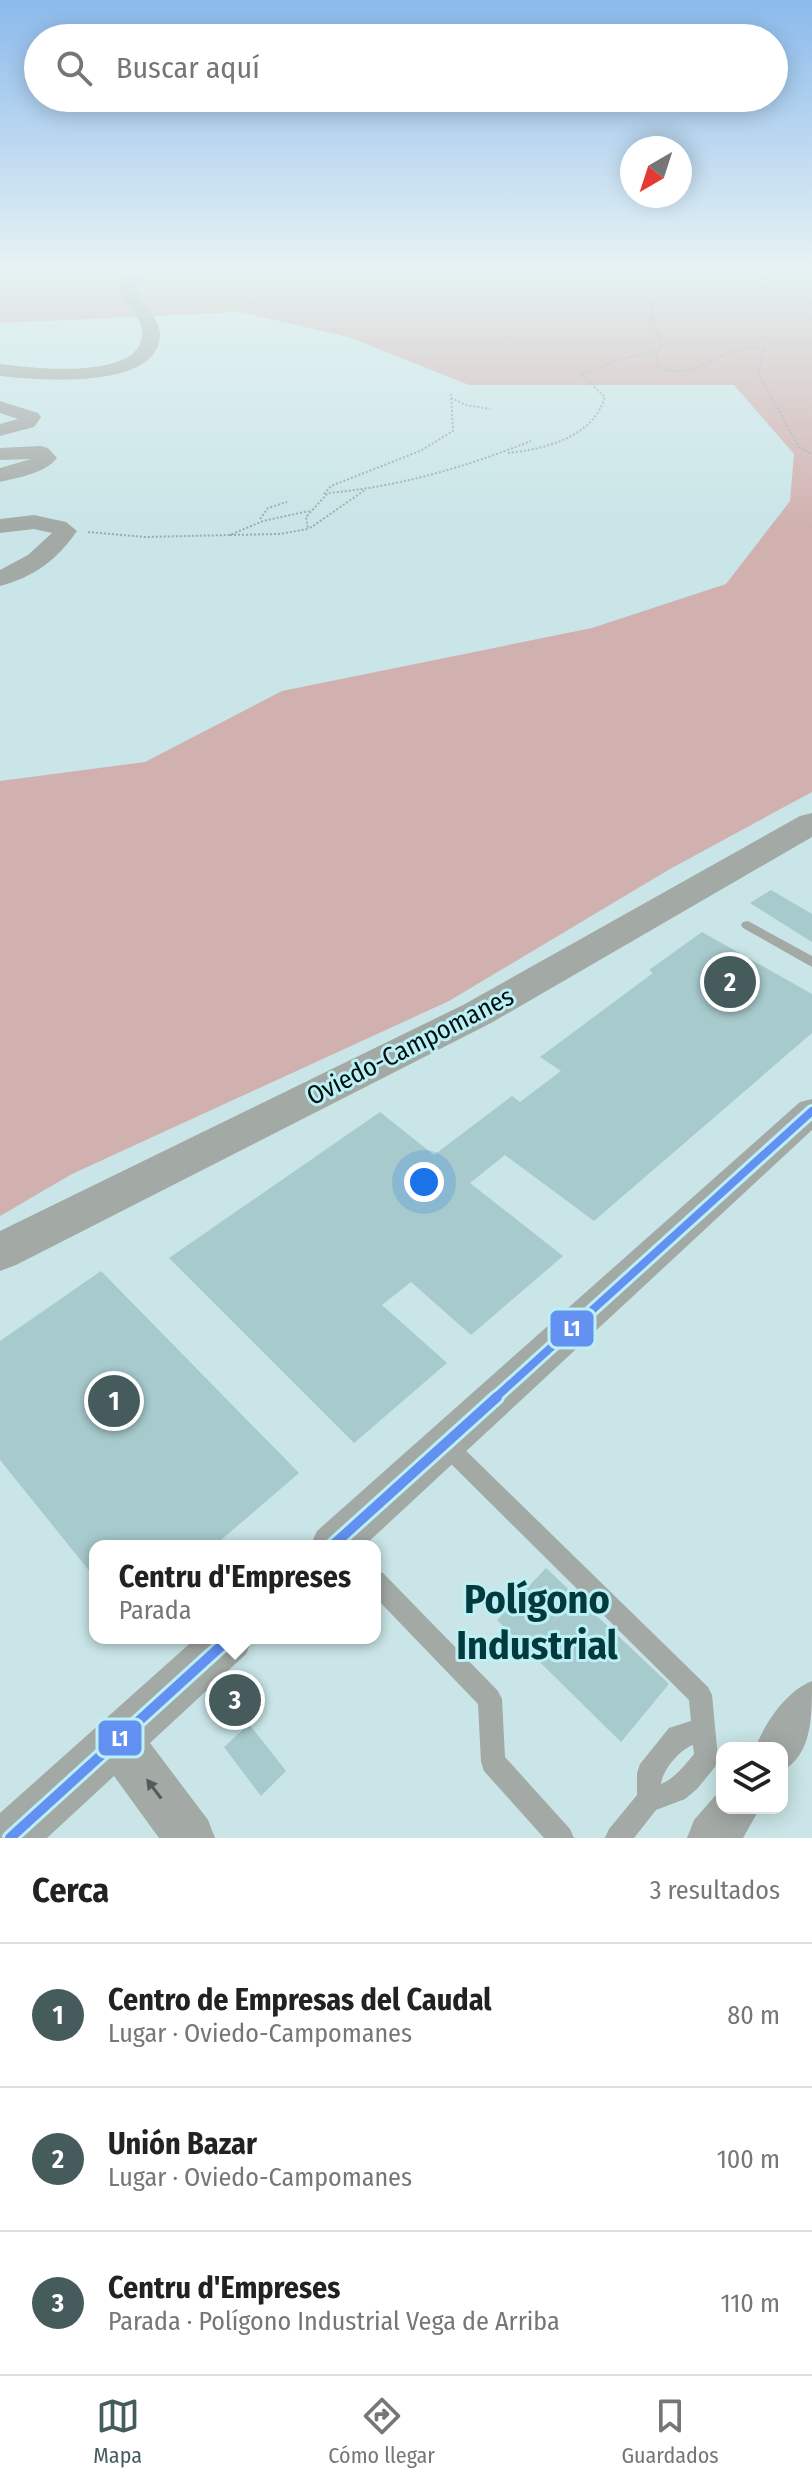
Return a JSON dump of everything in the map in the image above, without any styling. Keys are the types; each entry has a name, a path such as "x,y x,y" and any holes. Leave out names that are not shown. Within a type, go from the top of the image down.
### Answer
{"street":[{"path":"0,370 56,375 88,374 135,361 143,354"},
{"path":"0,407 31,417 27,423 0,430"},
{"path":"0,454 41,452 46,458 38,464 0,475"},
{"path":"0,526 30,521 54,523 65,531 38,561 19,573 0,578"},
{"name":"Oviedo-Campomanes","path":"0,1252 477,1014 812,823"},
{"path":"342,1540 812,1111"},
{"path":"10,1838 223,1644"},
{"path":"784,1742 812,1705"},
{"path":"117,1740 190,1838"},
{"path":"712,1838 730,1814"}],"lane":[{"path":"748,925 812,962"},
{"path":"444,1444 700,1695 706,1758 689,1781 672,1796 649,1799"},
{"path":"381,1587 490,1699 493,1762 561,1838"},
{"path":"618,1838 649,1799 649,1773 678,1737 703,1730"}],"path":[{"path":"502,454 533,450 566,440 587,425 604,404 605,397 581,374 610,362 645,354"},
{"path":"657,354 658,368 685,373 700,370 725,354"},
{"path":"763,354 758,373 799,447 812,454"},
{"path":"323,497 331,486 420,451 453,431 451,392"},
{"path":"451,398 478,408"},
{"path":"308,529 306,517 309,511 328,493 366,490 425,477 502,454 531,441"},
{"path":"65,531 145,537 279,534 308,529 366,490"},
{"path":"230,535 263,518 268,508 287,502"},
{"path":"248,526 309,511"}],"shaded area":[{"path":"390,354 812,354 812,792 670,869 449,1001 72,1174 0,1216 0,781 145,762 282,691 592,628 726,584 790,501 794,454 734,385 469,385"}],"building":[{"path":"771,890 812,914 812,942 750,903"},
{"path":"702,932 812,994 812,1033 594,1221 505,1155 470,1183 563,1256 471,1335 411,1282 382,1305 447,1363 354,1443 169,1258 380,1112 434,1155 512,1096 520,1102 561,1071 540,1057 653,973 649,970"},
{"path":"101,1271 299,1473 221,1540 89,1540 89,1571 0,1460 0,1341"},
{"path":"546,1568 669,1684 621,1742 497,1620"},
{"path":"249,1724 286,1771 261,1796 224,1747"}],"transit line":[{"name":"L1","path":"339,1540 812,1111"},
{"name":"L1","path":"10,1838 223,1644"}],"place":[{"name":"Unión Bazar","path":"730,982"},
{"name":"Centro de Empresas del Caudal","path":"114,1401"},
{"name":"Centru d'Empreses","path":"235,1700"}],"district":[{"name":"Polígono Industrial","path":"537,1622"}]}
